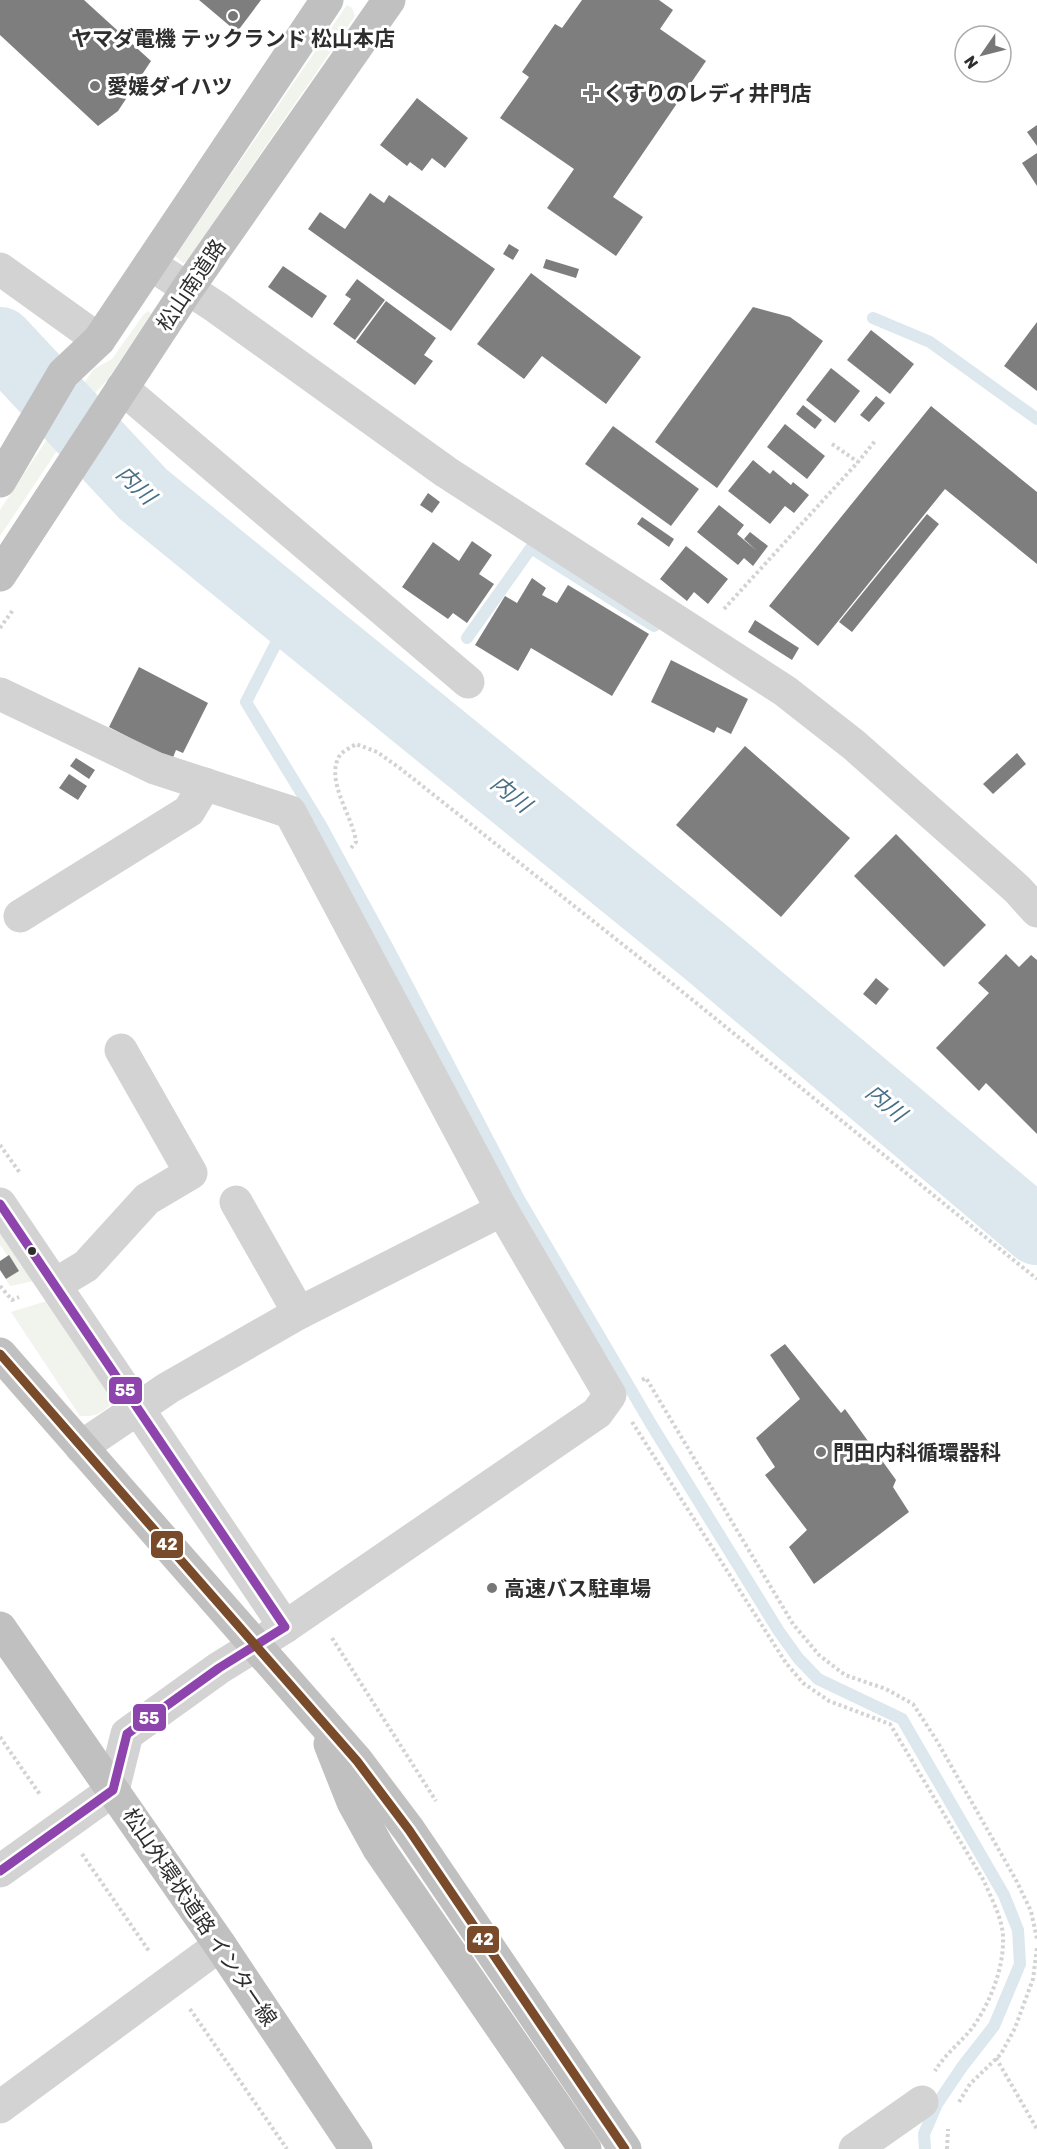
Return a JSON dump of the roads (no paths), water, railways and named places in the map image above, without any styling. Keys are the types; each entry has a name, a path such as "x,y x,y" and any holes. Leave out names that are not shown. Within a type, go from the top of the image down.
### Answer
{"highway":[{"path":"5,474 63,374 99,340 327,0"},
{"name":"松山南道路","path":"0,575 188,288 389,0"},
{"path":"0,1354 357,1761 409,1830 625,2149"},
{"name":"松山外環状道路 インター線","path":"0,1628 220,1945 356,2149"},
{"path":"314,1713 333,1749 353,1802 379,1849 585,2149"}],"street":[{"path":"150,264 188,288 446,472 785,691 854,745 1017,889 1037,911"},
{"path":"0,268 99,340"},
{"path":"122,388 468,682"},
{"path":"0,694 155,768 290,812 502,1210 624,1389 597,1413 127,1734 113,1790 0,1871"},
{"path":"20,916 189,811 205,784"},
{"path":"56,1284 86,1266 147,1199 190,1173 121,1050"},
{"path":"236,1202 299,1313"},
{"path":"0,1204 285,1627"},
{"path":"81,1447 168,1388 299,1313 502,1210"},
{"path":"0,2107 220,1945"},
{"path":"855,2149 922,2102"}],"waterway":[{"path":"873,318 930,342 1037,419"},
{"name":"内川","path":"0,341 143,494 707,953 1037,1231"},
{"path":"467,638 531,548 654,626"},
{"path":"291,614 246,702 319,822 519,1199 651,1424 778,1630 798,1658 818,1679 902,1719 1004,1895 1018,1930 1020,1964 994,2026 937,2104 924,2134 925,2149"}],"place":[{"name":"ヤマダ電機 テックランド 松山本店","path":"233,16"},
{"name":"愛媛ダイハツ","path":"95,86"},
{"name":"くすりのレディ井門店","path":"591,93"},
{"name":"門田内科循環器科","path":"821,1452"},
{"name":"高速バス駐車場","path":"492,1588"}]}
